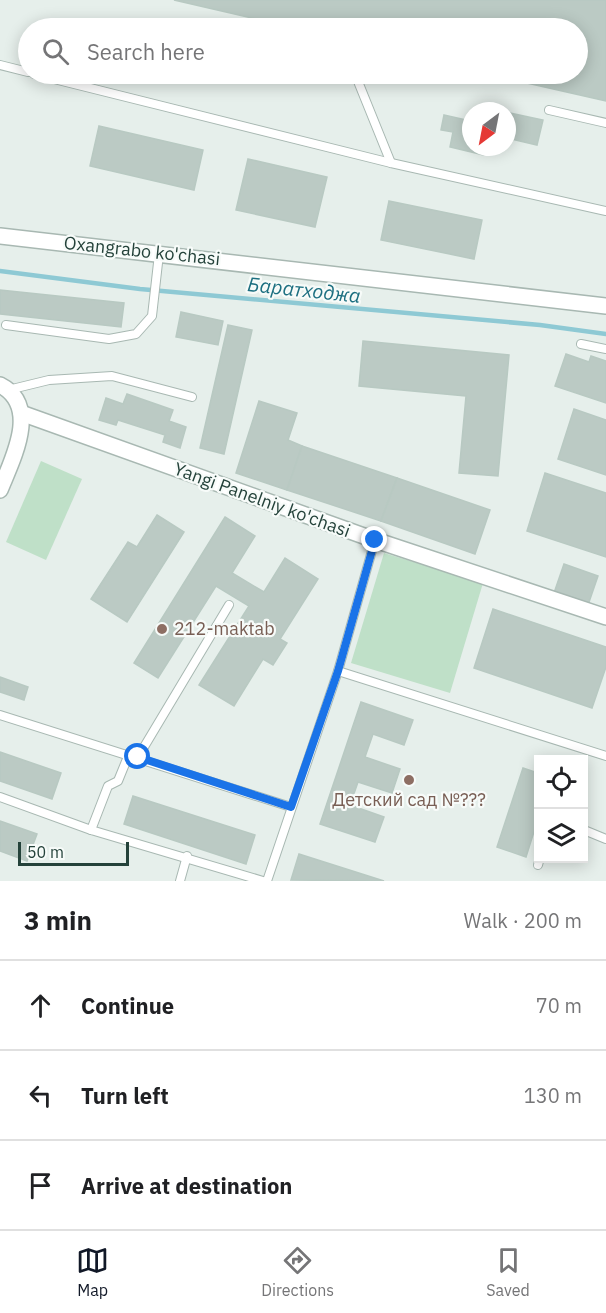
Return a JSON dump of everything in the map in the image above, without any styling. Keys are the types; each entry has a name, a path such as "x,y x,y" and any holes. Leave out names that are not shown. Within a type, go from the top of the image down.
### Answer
{"street":[{"name":"Oxangrabo ko'chasi","path":"0,236 159,252 606,306"},
{"path":"1,485 19,443 21,413 18,402 4,388"},
{"name":"Yangi Panelniy ko'chasi","path":"21,413 375,540 606,617"}],"lane":[{"path":"0,65 18,70"},
{"path":"74,84 391,163 606,211"},
{"path":"359,84 391,163"},
{"path":"549,110 606,123"},
{"path":"6,325 109,339 136,334 152,316 159,252"},
{"path":"581,344 606,349"},
{"path":"4,388 49,380 112,376 192,397"},
{"path":"0,797 91,830 187,856 265,881 338,671 375,540"},
{"path":"138,757 229,605"},
{"path":"338,671 606,756"},
{"path":"0,715 291,807"},
{"path":"91,830 108,786 118,781 129,754"},
{"path":"588,831 606,838"},
{"path":"180,881 187,856"}],"green space":[{"path":"41,461 82,479 46,560 6,542"},
{"path":"384,553 483,583 450,693 351,663"}],"building":[{"path":"174,0 606,0 606,101 531,84 588,84 588,18 252,18"},
{"path":"516,114 543,120 537,145 516,140"},
{"path":"444,115 462,119 462,150 450,147 453,132 441,130"},
{"path":"99,126 203,150 194,190 90,166"},
{"path":"248,159 327,177 315,227 236,210"},
{"path":"389,201 482,220 474,259 381,240"},
{"path":"0,290 124,303 121,327 0,314"},
{"path":"181,312 223,321 218,345 176,337"},
{"path":"228,325 252,330 224,454 200,448"},
{"path":"363,341 509,355 498,476 459,473 466,396 359,386"},
{"path":"566,354 589,362 591,356 606,361 606,403 555,386"},
{"path":"127,394 173,410 169,421 186,427 180,448 163,442 165,435 118,420 116,425 99,420 106,398 123,404"},
{"path":"259,401 297,413 288,440 302,446 287,490 236,473"},
{"path":"574,409 606,420 606,475 558,459"},
{"path":"302,446 397,478 381,521 287,490"},
{"path":"545,473 606,493 606,557 527,531"},
{"path":"397,478 490,510 475,554 381,521"},
{"path":"157,515 184,532 127,622 91,599 128,542 137,547"},
{"path":"225,517 255,536 232,573 264,592 285,558 318,579 280,639 287,643 273,665 263,659 234,706 199,685 249,606 216,586 158,678 134,663"},
{"path":"564,564 598,576 588,605 554,593"},
{"path":"493,609 606,647 606,667 592,708 474,668"},
{"path":"0,677 28,687 24,700 0,692"},
{"path":"361,702 413,720 404,745 373,734 365,757 400,769 392,793 358,782 350,805 384,817 375,842 320,824"},
{"path":"0,752 61,773 52,799 0,781"},
{"path":"523,768 534,772 534,832 526,857 497,847"},
{"path":"133,796 255,835 246,864 124,824"},
{"path":"0,821 37,834 27,861 0,851"},
{"path":"299,854 384,881 291,880"}],"waterway":[{"name":"Баратходжа","path":"0,271 140,289 540,325 606,334"}],"place":[{"name":"212-maktab","path":"162,629"},
{"name":"Детский сад №???","path":"409,780"}],"route":[{"path":"138,757 291,807 338,671 375,540"}]}
